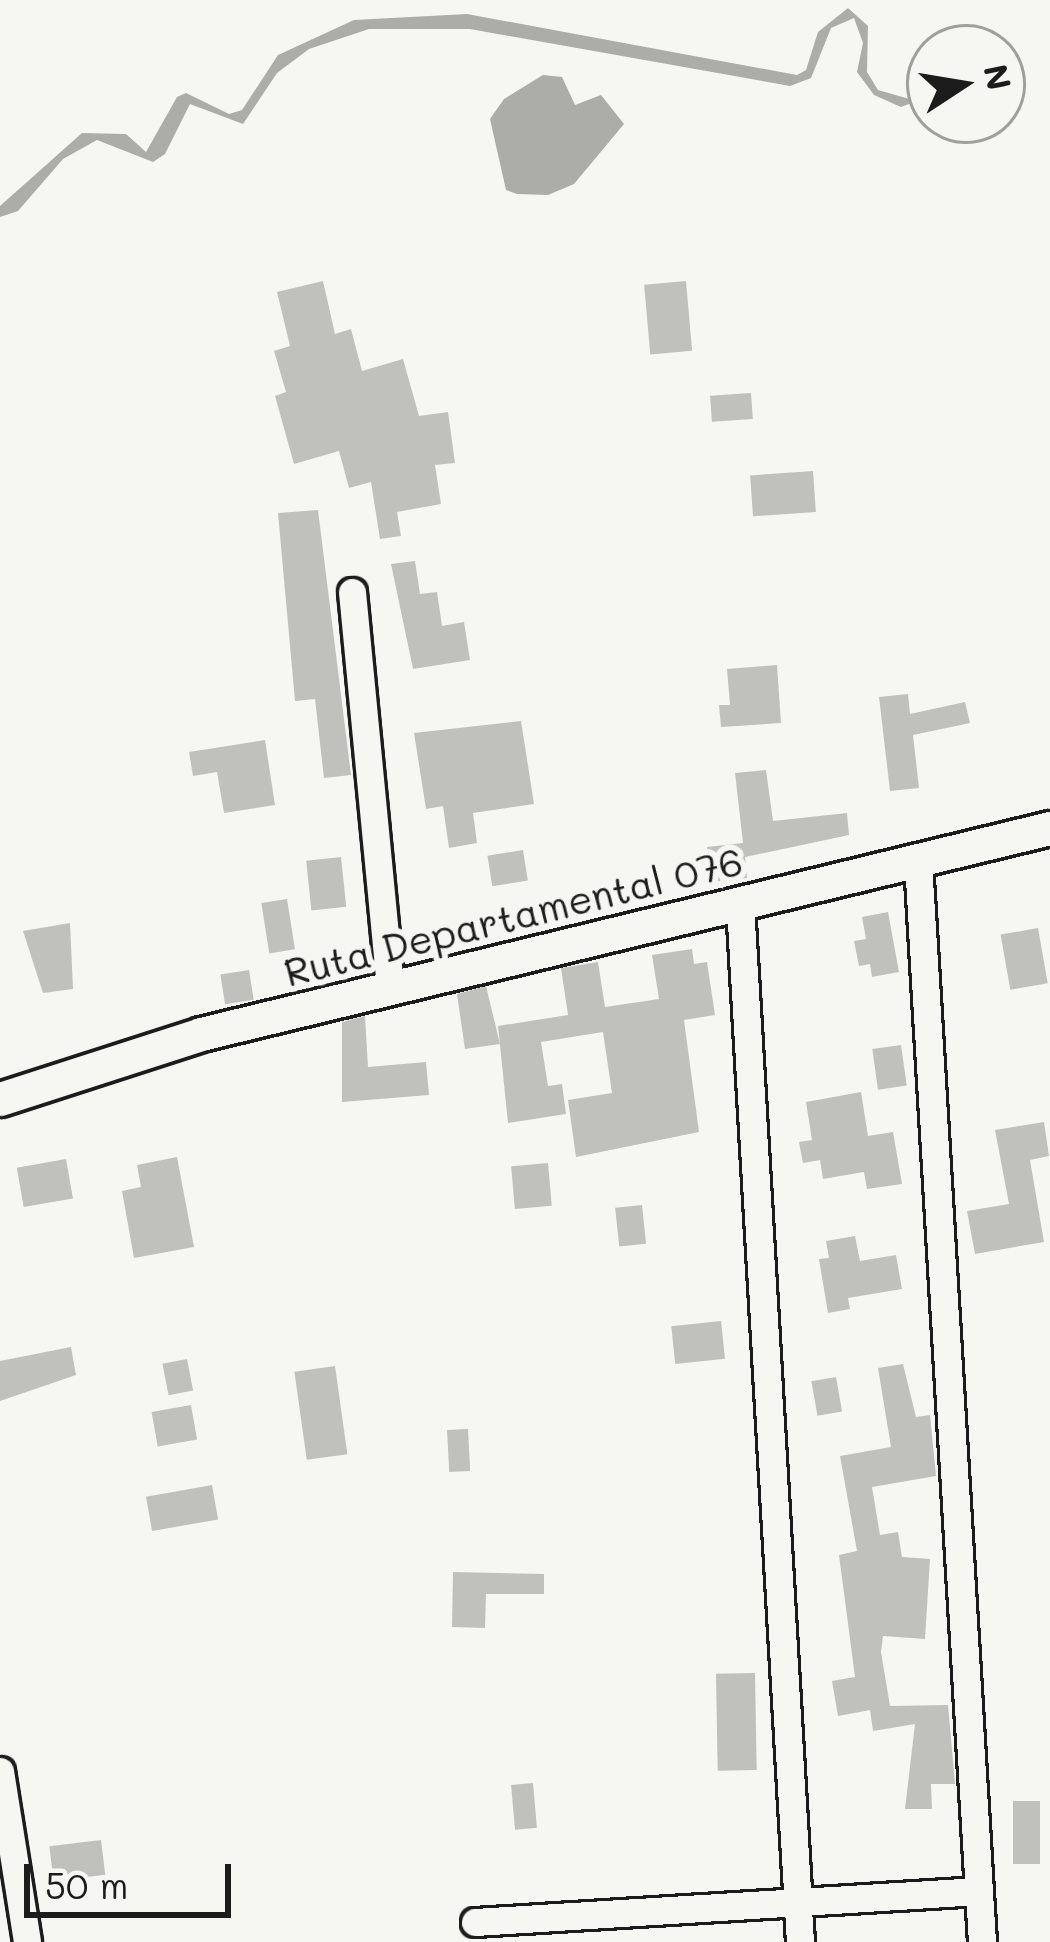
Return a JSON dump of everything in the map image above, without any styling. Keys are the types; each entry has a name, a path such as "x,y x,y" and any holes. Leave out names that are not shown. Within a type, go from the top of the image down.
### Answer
{"main road":[{"name":"Ruta Departamental 076","path":"0,1100 201,1034 1050,828"}],"street":[{"path":"352,592 390,990"},
{"path":"918,862 982,1942"},
{"path":"740,905 800,1942"},
{"path":"0,1771 27,1942"},
{"path":"475,1922 980,1891"}],"shaded area":[{"path":"848,8 868,26 867,72 878,90 906,98 906,105 874,95 857,72 863,43 854,18 831,28 811,78 790,86 470,29 369,29 309,49 277,73 243,124 190,104 165,154 153,162 97,140 63,159 18,211 0,217 0,206 82,133 126,134 146,152 177,97 186,93 229,114 242,110 278,55 354,20 467,14 797,75 806,70 818,32"},
{"path":"543,75 562,77 575,105 601,95 624,124 574,184 548,195 517,194 506,190 490,119 504,99"}],"building":[{"path":"323,281 335,334 351,329 362,371 403,359 419,416 448,412 455,463 435,465 441,504 397,512 401,536 380,539 371,482 349,488 339,451 294,464 275,396 286,392 274,351 290,346 277,292"},
{"path":"686,281 692,351 650,354 644,285"},
{"path":"751,393 753,419 712,422 710,396"},
{"path":"813,471 816,512 753,516 750,475"},
{"path":"318,510 351,775 324,778 315,699 295,701 278,513"},
{"path":"415,561 420,594 437,592 442,626 464,622 470,660 413,669 391,564"},
{"path":"777,665 781,723 721,727 719,705 730,705 727,669"},
{"path":"908,694 910,714 965,702 970,723 913,735 919,788 890,791 879,697"},
{"path":"521,721 534,804 473,813 477,843 449,848 443,806 426,809 414,733"},
{"path":"265,740 275,805 224,813 217,772 193,776 189,752"},
{"path":"766,770 773,821 847,813 849,835 745,857 744,847 747,878 711,882 707,847 743,843 735,773"},
{"path":"523,850 528,881 492,886 487,856"},
{"path":"341,857 346,907 311,910 306,861"},
{"path":"287,899 295,949 269,953 261,903"},
{"path":"888,912 899,972 872,977 870,964 859,966 854,941 866,939 862,917"},
{"path":"70,923 73,989 43,993 23,931"},
{"path":"1038,928 1048,983 1010,990 1001,935"},
{"path":"692,949 694,964 707,962 715,1015 684,1020 699,1132 576,1157 568,1100 612,1093 603,1032 541,1042 548,1086 562,1084 566,1114 508,1123 498,1026 568,1015 561,968 598,962 605,1007 659,999 652,955"},
{"path":"249,970 254,1000 225,1004 220,975"},
{"path":"486,986 500,1044 465,1049 457,994"},
{"path":"365,1016 368,1067 426,1062 429,1095 342,1102 342,1022"},
{"path":"901,1045 907,1086 878,1090 872,1049"},
{"path":"861,1092 868,1136 893,1132 902,1184 867,1189 864,1172 823,1179 820,1160 803,1163 799,1142 812,1140 806,1102"},
{"path":"1044,1122 1049,1156 1030,1160 1044,1242 975,1254 967,1211 1009,1204 995,1130"},
{"path":"177,1157 194,1247 134,1258 122,1191 141,1187 137,1165"},
{"path":"66,1159 73,1198 24,1207 17,1168"},
{"path":"548,1163 552,1206 515,1209 511,1166"},
{"path":"642,1205 646,1244 619,1247 615,1208"},
{"path":"855,1236 860,1261 896,1255 902,1289 848,1298 850,1309 828,1313 819,1259 829,1258 826,1241"},
{"path":"721,1321 725,1359 675,1364 671,1326"},
{"path":"71,1347 76,1375 0,1401 0,1361"},
{"path":"187,1359 193,1390 169,1395 162,1364"},
{"path":"903,1364 916,1417 930,1415 936,1476 872,1487 880,1535 898,1532 902,1557 930,1559 925,1639 883,1636 881,1652 890,1706 948,1705 955,1784 931,1784 932,1809 905,1809 915,1724 873,1731 870,1710 838,1716 832,1681 855,1677 839,1555 857,1551 840,1456 891,1447 878,1368"},
{"path":"335,1366 347,1454 307,1460 294,1372"},
{"path":"836,1377 842,1411 817,1416 811,1381"},
{"path":"191,1405 197,1439 158,1446 152,1412"},
{"path":"468,1429 470,1471 449,1472 447,1430"},
{"path":"212,1485 218,1519 152,1531 146,1497"},
{"path":"453,1572 544,1574 544,1594 486,1594 485,1628 452,1627"},
{"path":"755,1673 757,1770 718,1771 716,1674"},
{"path":"533,1783 537,1828 515,1830 511,1785"},
{"path":"1013,1801 1040,1801 1040,1864 1013,1864"},
{"path":"101,1840 105,1875 54,1881 49,1846"}]}
